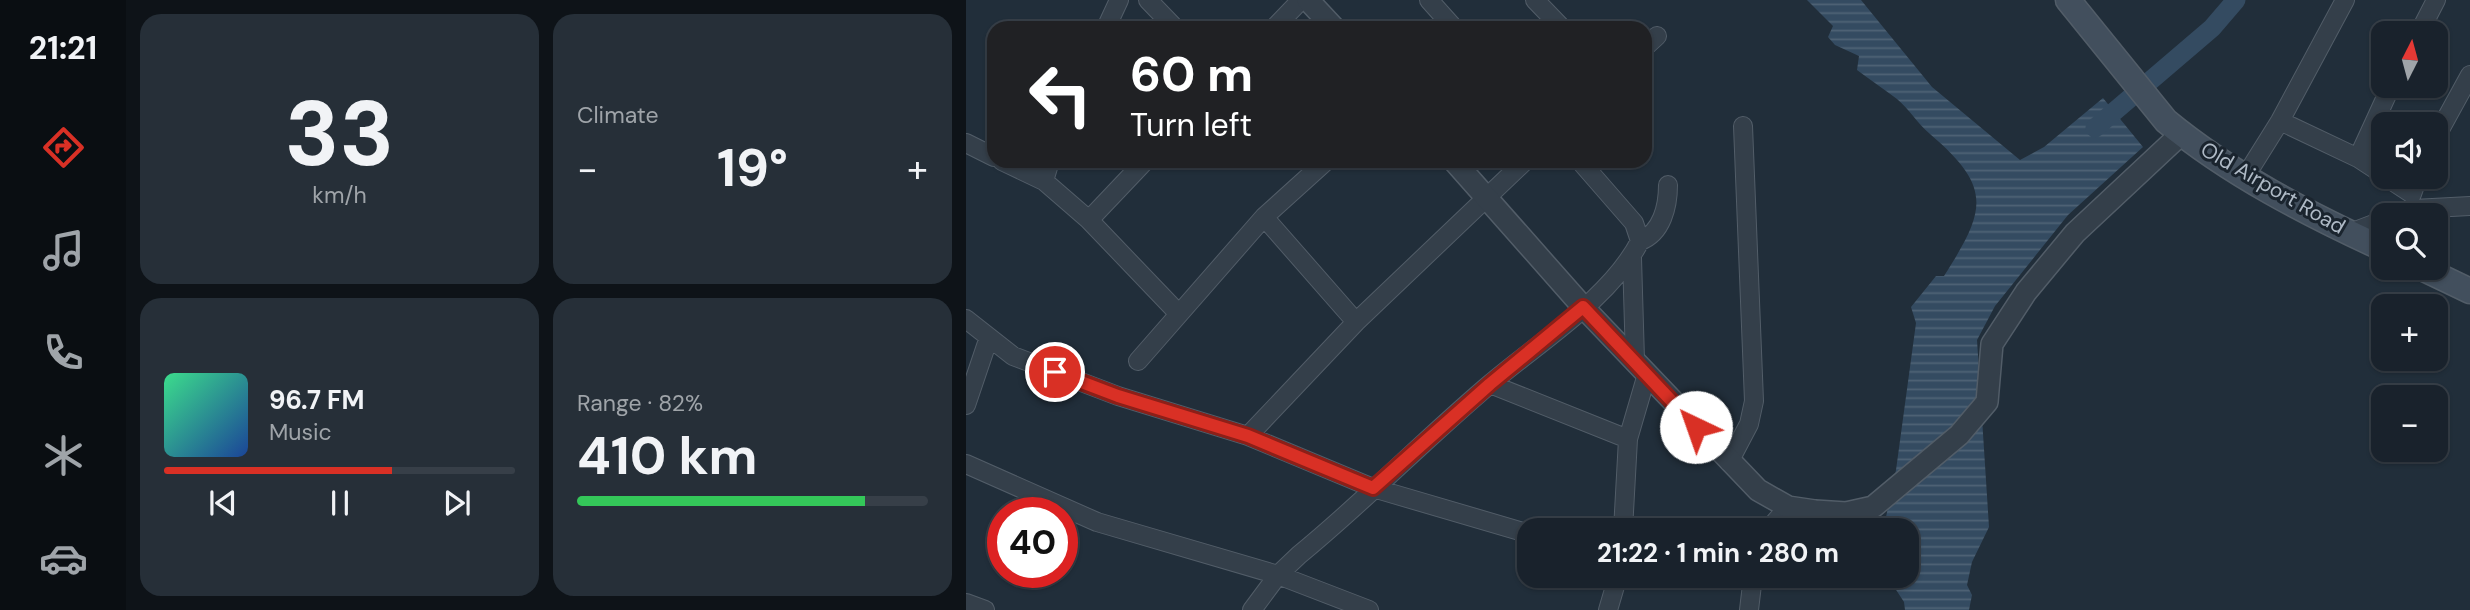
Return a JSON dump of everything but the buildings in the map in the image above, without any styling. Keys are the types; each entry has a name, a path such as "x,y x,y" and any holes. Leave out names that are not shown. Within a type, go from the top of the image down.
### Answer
{"main road":[{"name":"Old Airport Road","path":"2068,0 2085,24 2173,127 2245,177 2371,243"},
{"path":"2447,280 2470,291"}],"street":[{"path":"1109,21 1119,0"},
{"path":"1147,0 1168,21"},
{"path":"1281,21 1301,0"},
{"path":"1308,0 1328,21"},
{"path":"1429,0 1448,21"},
{"path":"1535,0 1555,21"},
{"path":"2245,177 2280,121 2345,0"},
{"path":"2425,21 2436,0"},
{"path":"2448,115 2470,75"},
{"path":"2358,158 2386,98"},
{"path":"2280,121 2371,167"},
{"path":"1729,463 1749,424 1754,401 1743,126"},
{"path":"1460,168 1583,307 1729,463 1758,490 1787,507 1846,513 1873,507 1959,435 1987,402 1992,344 2026,292 2075,233 2173,127"},
{"path":"966,143 987,154"},
{"path":"1017,168 1044,181 1088,220 1179,314"},
{"path":"1044,181 1049,168"},
{"path":"1088,220 1139,168"},
{"path":"1138,360 1264,217 1318,168"},
{"path":"1248,436 1356,322 1518,168"},
{"path":"1252,610 1278,575 1490,384 1583,307 1632,258 1640,241 1634,223 1586,168"},
{"path":"1640,241 1650,238 1661,220 1668,202 1668,185"},
{"path":"2399,189 2413,202 2470,206"},
{"path":"2413,202 2416,189"},
{"path":"1264,217 1356,322"},
{"path":"2350,233 2371,225"},
{"path":"1624,518 1628,439 1641,367 1632,258"},
{"path":"966,319 1013,356 1118,396 1248,436 1373,488 1517,530"},
{"path":"966,405 989,337"},
{"path":"1490,384 1628,439"},
{"path":"966,464 1097,522 1278,575 1369,610"},
{"path":"1778,518 1787,507"},
{"path":"1608,610 1614,588"},
{"path":"1749,610 1752,588"},
{"path":"966,603 985,610"}],"water":[{"path":"1807,0 1861,0 1932,87 2020,160 2044,147 2103,98 2143,147 2068,215 1995,306 1977,340 1989,527 1972,562 1967,585 1972,595 1969,610 1905,610 1904,602 1895,588 1919,588 1919,518 1885,518 1896,470 1916,323 1911,307 1936,276 1944,276 1968,234 1975,216 1973,185 1965,170 1901,103 1857,70 1859,56 1835,45 1828,37 1833,26"}],"waterway":[{"path":"2095,128 2212,28 2236,0"}],"route":[{"path":"1055,372 1118,396 1248,436 1373,488 1490,384 1583,307 1696,427"}]}
